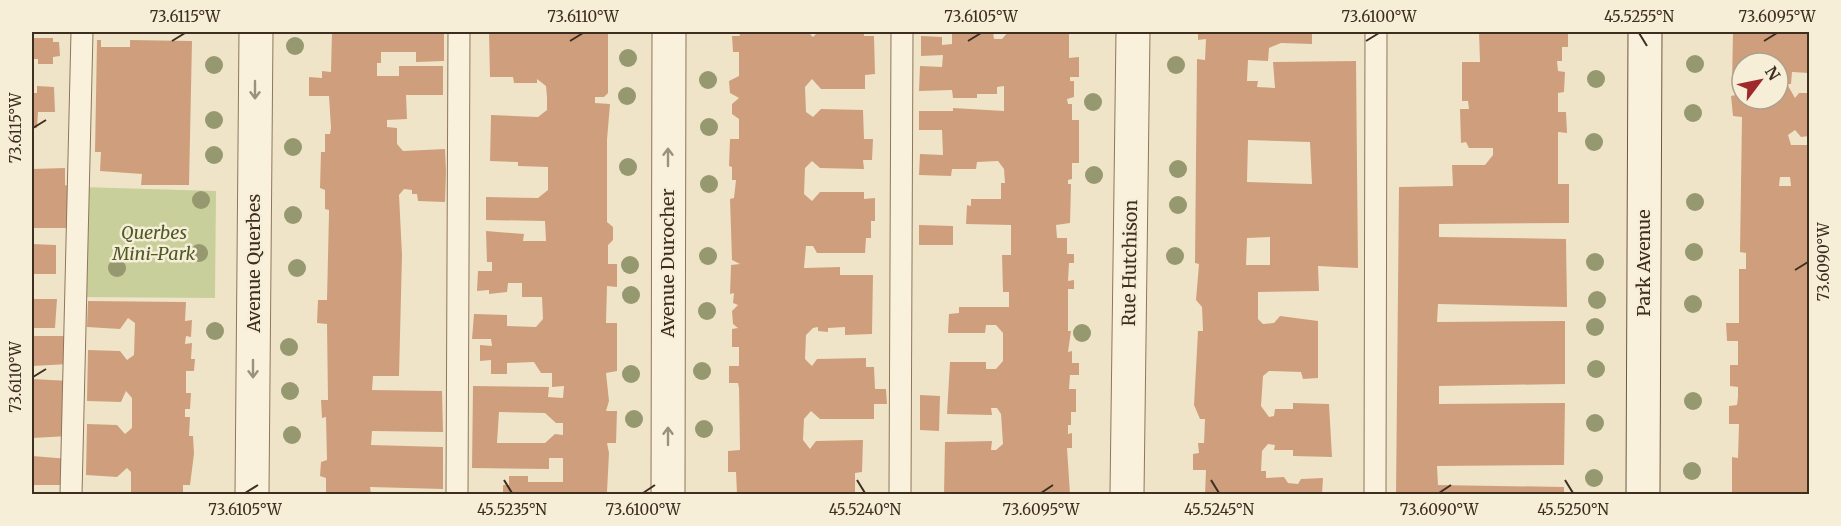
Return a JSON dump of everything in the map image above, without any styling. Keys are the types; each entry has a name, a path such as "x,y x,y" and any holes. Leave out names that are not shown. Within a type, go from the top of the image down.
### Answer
{"street":[{"name":"Avenue Querbes","path":"252,495 256,32"},
{"name":"Avenue Durocher","path":"668,495 669,32"},
{"name":"Rue Hutchison","path":"1127,495 1133,32"},
{"name":"Park Avenue","path":"1643,495 1645,32"}],"lane":[{"path":"71,495 82,32"},
{"path":"457,495 459,32"},
{"path":"900,495 902,32"},
{"path":"1376,495 1377,32"}],"green space":[{"name":"Querbes Mini-Park","path":"81,187 216,191 215,298 77,297"}],"building":[{"path":"332,32 444,32 444,61 416,62 416,52 381,52 381,63 377,63 377,76 399,76 399,66 443,66 443,95 406,95 407,119 387,120 387,127 397,128 397,144 403,151 445,149 446,171 445,202 418,201 417,194 412,194 412,190 404,189 399,195 402,255 399,376 373,376 372,390 442,391 443,432 372,431 371,445 443,447 443,489 370,487 371,494 326,494 326,478 320,476 321,462 327,460 326,417 322,418 321,400 328,400 327,324 317,323 318,300 327,300 329,213 329,210 325,209 325,190 320,188 321,152 325,152 325,134 330,134 331,128 329,96 309,96 309,77 322,78 322,71 331,72"},
{"path":"489,32 539,34 543,32 608,32 608,93 604,97 595,97 595,103 610,104 607,140 607,222 613,227 613,240 608,245 608,264 617,264 617,287 607,286 606,323 617,323 617,371 606,373 609,401 606,411 617,411 616,443 607,443 609,453 607,492 616,492 616,494 503,494 503,485 509,485 509,476 528,476 528,482 563,482 563,458 549,458 549,469 472,468 473,386 549,387 548,397 563,398 564,386 552,387 552,373 541,373 534,362 507,363 507,374 491,374 491,360 480,361 480,345 492,346 491,339 472,339 474,314 507,315 507,326 536,327 543,319 542,297 522,297 522,283 508,283 507,292 489,294 489,290 477,291 478,271 492,271 492,262 487,262 486,231 524,234 523,241 546,241 545,221 486,220 486,197 538,198 548,190 548,167 518,166 518,162 490,161 491,115 538,117 547,110 546,86 537,79 537,83 514,83 513,77 490,77","holes":["499,412 545,413 556,423 563,423 563,435 555,434 545,443 497,443"]},
{"path":"739,32 808,32 813,37 818,32 864,32 864,36 874,36 875,74 865,75 865,89 821,89 812,79 805,87 806,112 813,117 821,109 863,110 864,139 873,139 872,160 863,160 864,169 820,168 812,161 805,168 804,194 812,201 820,192 864,192 864,199 875,198 875,221 871,221 871,238 866,238 865,253 817,253 813,246 806,246 804,268 840,267 840,275 873,275 872,334 845,335 845,327 828,328 828,332 818,331 818,327 813,328 806,335 805,359 812,366 817,359 866,358 866,367 874,367 875,389 886,389 887,404 874,404 874,419 820,419 811,411 804,419 803,440 810,449 816,441 863,440 862,472 855,473 855,494 737,494 736,472 728,472 728,451 740,450 739,388 738,383 729,383 729,366 739,366 739,347 732,347 732,329 738,328 733,324 732,311 738,305 733,303 734,293 730,294 731,265 740,264 732,260 730,199 734,198 736,180 732,180 732,167 729,166 730,139 739,139 739,119 732,114 732,104 739,98 730,93 729,81 739,76 739,52 733,52 732,36 740,36"},
{"path":"952,32 993,32 994,39 1002,39 1008,32 1069,32 1069,58 1079,57 1079,77 1070,77 1070,81 1074,81 1074,97 1067,99 1068,104 1072,104 1072,120 1079,120 1079,163 1072,163 1072,179 1068,180 1068,184 1071,184 1070,223 1056,225 1057,238 1067,238 1067,254 1074,254 1074,263 1069,263 1068,281 1074,280 1074,289 1068,289 1068,331 1071,331 1068,352 1072,351 1072,363 1079,363 1079,375 1070,375 1069,389 1076,389 1076,412 1071,412 1071,425 1068,425 1068,434 1072,433 1072,448 1067,448 1070,494 944,494 945,442 992,441 991,450 996,450 1003,444 1001,414 997,408 991,408 992,415 947,414 950,362 986,362 986,369 996,369 1003,361 1003,333 996,325 986,325 985,333 948,333 949,314 959,313 959,307 1009,307 1009,292 1003,292 1002,255 1011,255 1011,225 966,224 967,205 971,206 971,199 1001,199 1001,183 1005,183 1004,169 998,161 977,162 976,169 952,169 951,176 919,175 920,154 943,155 942,130 919,130 919,111 953,111 953,108 1004,111 1004,86 997,87 997,94 977,94 977,98 953,98 952,90 919,91 920,66 942,67 943,55 921,56 921,36 942,37 942,45 952,44"},
{"path":"1198,32 1312,32 1312,44 1281,43 1269,48 1268,61 1248,60 1247,81 1258,81 1257,87 1275,88 1273,62 1356,61 1358,268 1318,266 1319,291 1258,292 1258,319 1263,324 1274,323 1280,316 1318,321 1318,378 1303,379 1301,372 1269,371 1263,376 1261,406 1269,417 1274,416 1275,409 1293,409 1293,403 1329,404 1332,457 1293,456 1293,450 1274,450 1275,445 1268,444 1262,451 1261,471 1266,471 1266,478 1284,477 1288,483 1298,484 1301,479 1323,478 1322,494 1205,494 1206,470 1193,470 1193,454 1199,453 1198,443 1204,443 1205,419 1200,419 1194,405 1198,331 1203,331 1202,307 1196,300 1199,264 1195,263 1197,59 1205,60 1206,39 1198,40","holes":["1248,140 1310,142 1312,184 1247,182","1270,237 1270,265 1246,265 1247,238"]},
{"path":"1479,32 1568,32 1568,47 1562,47 1562,61 1557,61 1558,71 1565,72 1564,92 1558,93 1558,112 1566,112 1567,133 1558,132 1558,184 1569,184 1569,223 1439,224 1439,237 1566,239 1567,307 1438,304 1437,322 1565,321 1565,384 1439,386 1439,404 1565,403 1564,465 1437,466 1438,485 1564,487 1564,494 1396,494 1399,187 1453,186 1452,165 1485,165 1493,155 1493,148 1469,148 1466,142 1461,143 1460,109 1469,109 1468,101 1462,101 1462,62 1480,62"},
{"path":"1733,32 1809,32 1809,73 1792,72 1791,84 1790,51 1733,51"},
{"path":"32,38 53,38 53,42 59,42 60,56 53,57 53,64 38,64 38,59 32,59"},
{"path":"97,40 101,40 101,47 130,47 130,40 192,41 189,185 141,185 142,174 100,171 101,152 95,152"},
{"path":"37,86 54,87 55,112 38,112 37,128 32,128 32,93 37,93"},
{"path":"1790,89 1795,98 1799,93 1809,93 1809,136 1801,137 1795,130 1788,135 1791,145 1809,145 1809,476 1807,494 1732,494 1732,457 1738,458 1739,424 1729,424 1729,406 1737,405 1738,397 1738,387 1730,386 1730,365 1738,365 1738,341 1727,341 1726,323 1739,323 1739,269 1746,269 1746,253 1740,252 1742,117 1733,116 1732,111 1790,111","holes":["1780,177 1790,177 1791,186 1779,186"]},
{"path":"65,168 65,185 68,186 67,228 32,228 32,169"},
{"path":"919,225 953,226 953,245 919,245"},
{"path":"32,244 56,245 56,274 32,274"},
{"path":"32,299 57,299 55,328 32,328"},
{"path":"88,301 186,302 185,321 192,320 191,337 186,336 185,344 192,343 191,359 195,359 194,371 186,371 186,393 191,393 190,409 185,409 185,417 190,417 189,436 193,436 194,454 190,485 183,485 183,494 131,494 131,472 127,468 117,477 86,475 87,424 117,425 125,434 132,428 132,398 126,391 121,402 87,401 88,350 120,351 127,360 134,355 135,323 128,318 120,329 87,327"},
{"path":"32,336 71,336 69,364 32,366"},
{"path":"32,379 70,381 69,436 32,438"},
{"path":"920,395 940,396 939,431 920,430"},
{"path":"32,456 69,459 68,485 32,485"}]}
